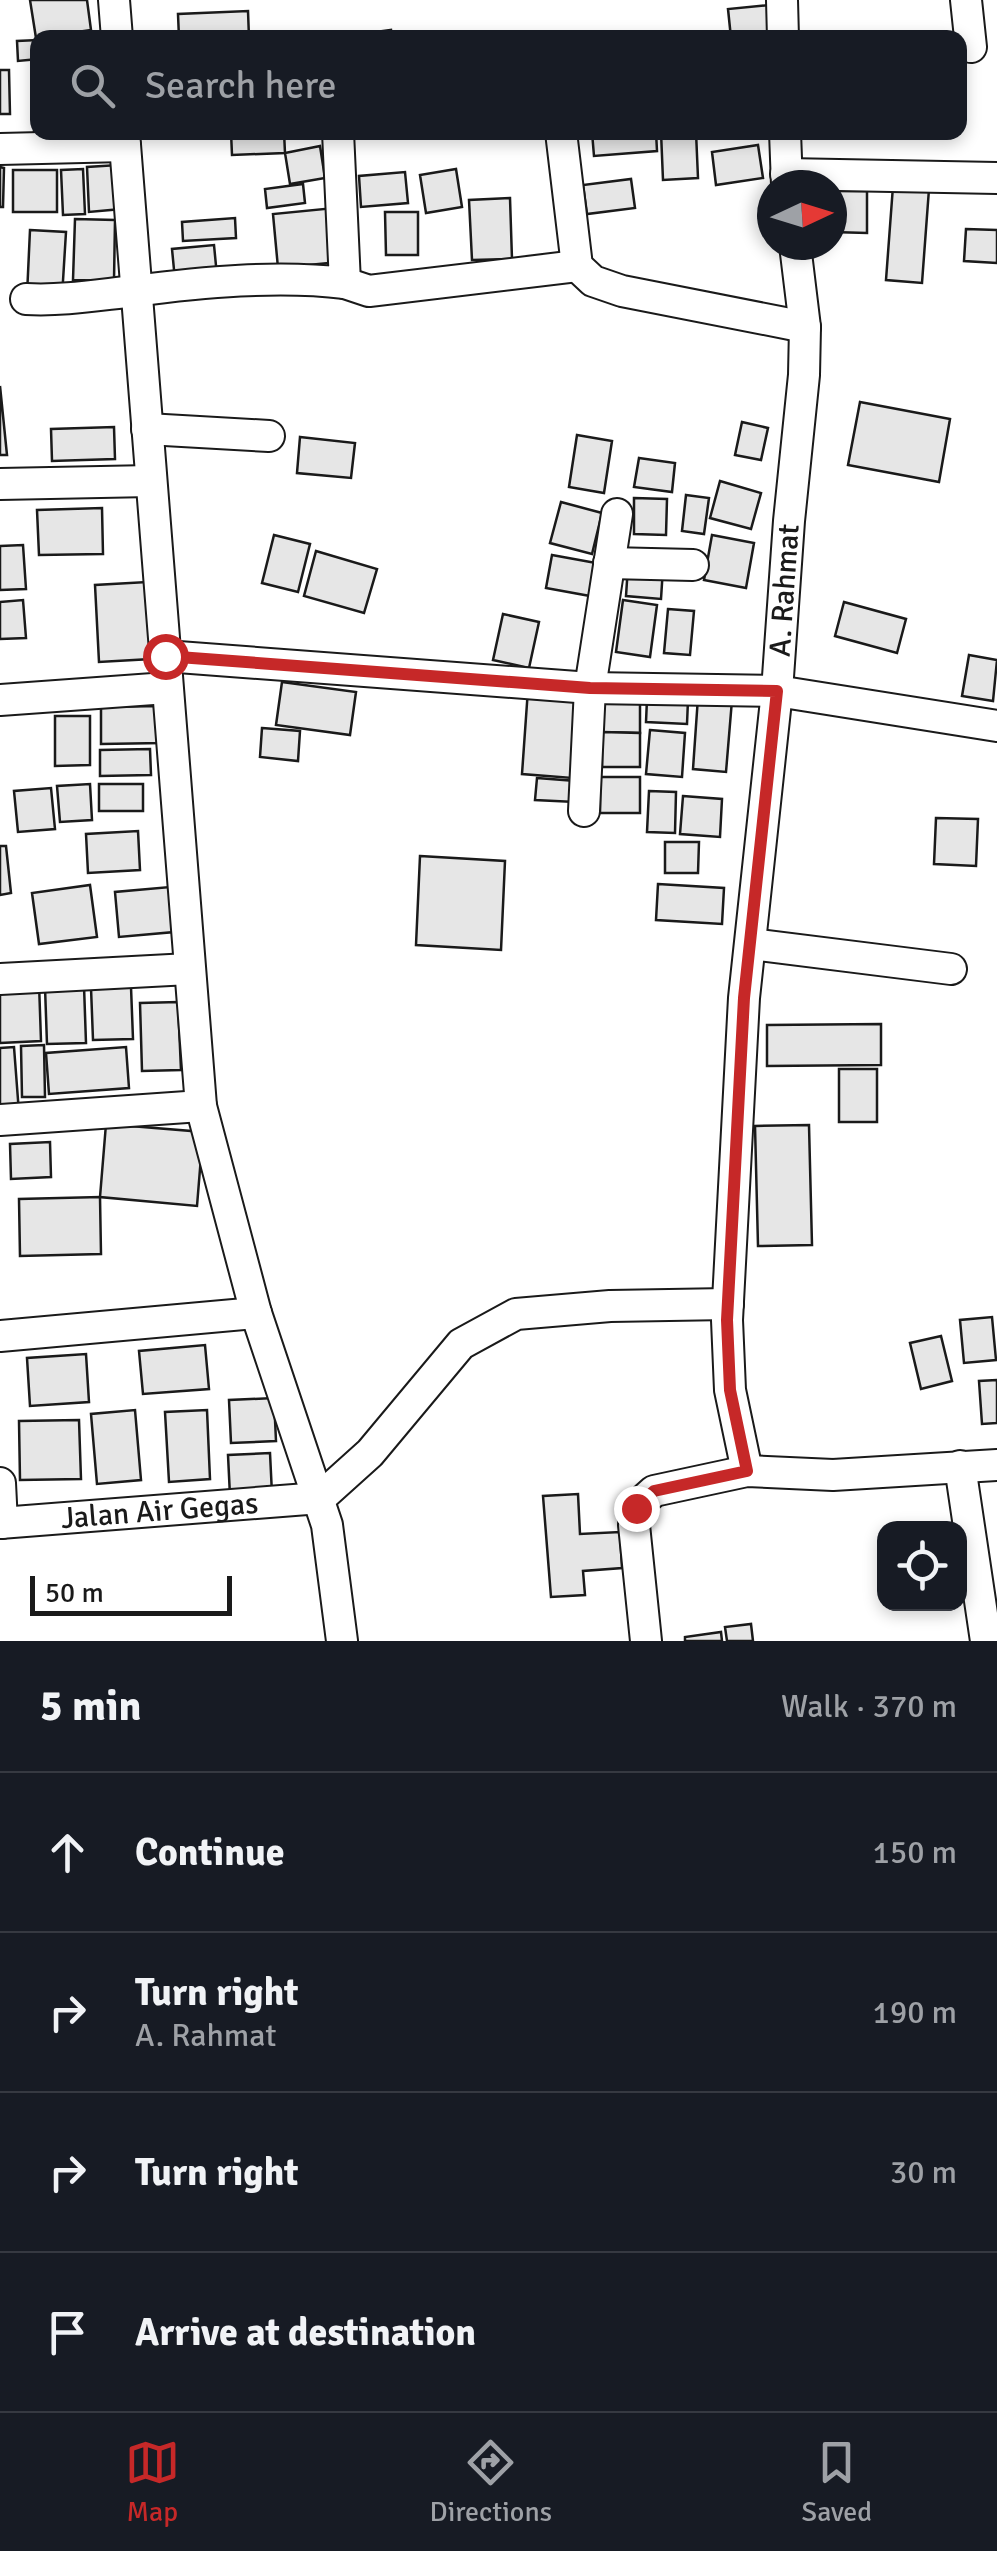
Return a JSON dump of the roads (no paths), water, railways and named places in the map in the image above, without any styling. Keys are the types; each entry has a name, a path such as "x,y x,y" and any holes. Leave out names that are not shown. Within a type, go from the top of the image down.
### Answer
{"street":[{"path":"114,0 116,30"},
{"path":"782,0 783,30"},
{"path":"966,0 970,46"},
{"path":"0,149 125,140 200,1106 256,1313 320,1498 342,1641"},
{"path":"338,140 345,282"},
{"path":"562,140 577,266 593,282 805,327"},
{"path":"785,140 787,170"},
{"path":"847,179 997,178"},
{"name":"A. Rahmat","path":"747,1471 730,1390 728,1304 744,998 777,691 805,327 797,260"},
{"path":"26,299 60,301 136,290 306,279 345,282 368,291 577,266"},
{"path":"147,429 269,436"},
{"path":"0,484 151,481"},
{"path":"584,811 590,688 617,514"},
{"path":"609,563 693,566"},
{"path":"165,656 590,688 777,691 997,726"},
{"path":"0,700 167,688"},
{"path":"750,944 951,970"},
{"path":"0,979 189,969"},
{"path":"0,1120 200,1106"},
{"path":"320,1498 370,1453 461,1344 516,1314 610,1306 728,1304"},
{"path":"0,1336 256,1313"},
{"path":"646,1641 634,1525 636,1508 654,1491 747,1471 833,1476 997,1465"},
{"path":"960,1466 986,1641"},
{"path":"0,1483 1,1523"},
{"name":"Jalan Air Gegas","path":"1,1523 320,1498"}]}
